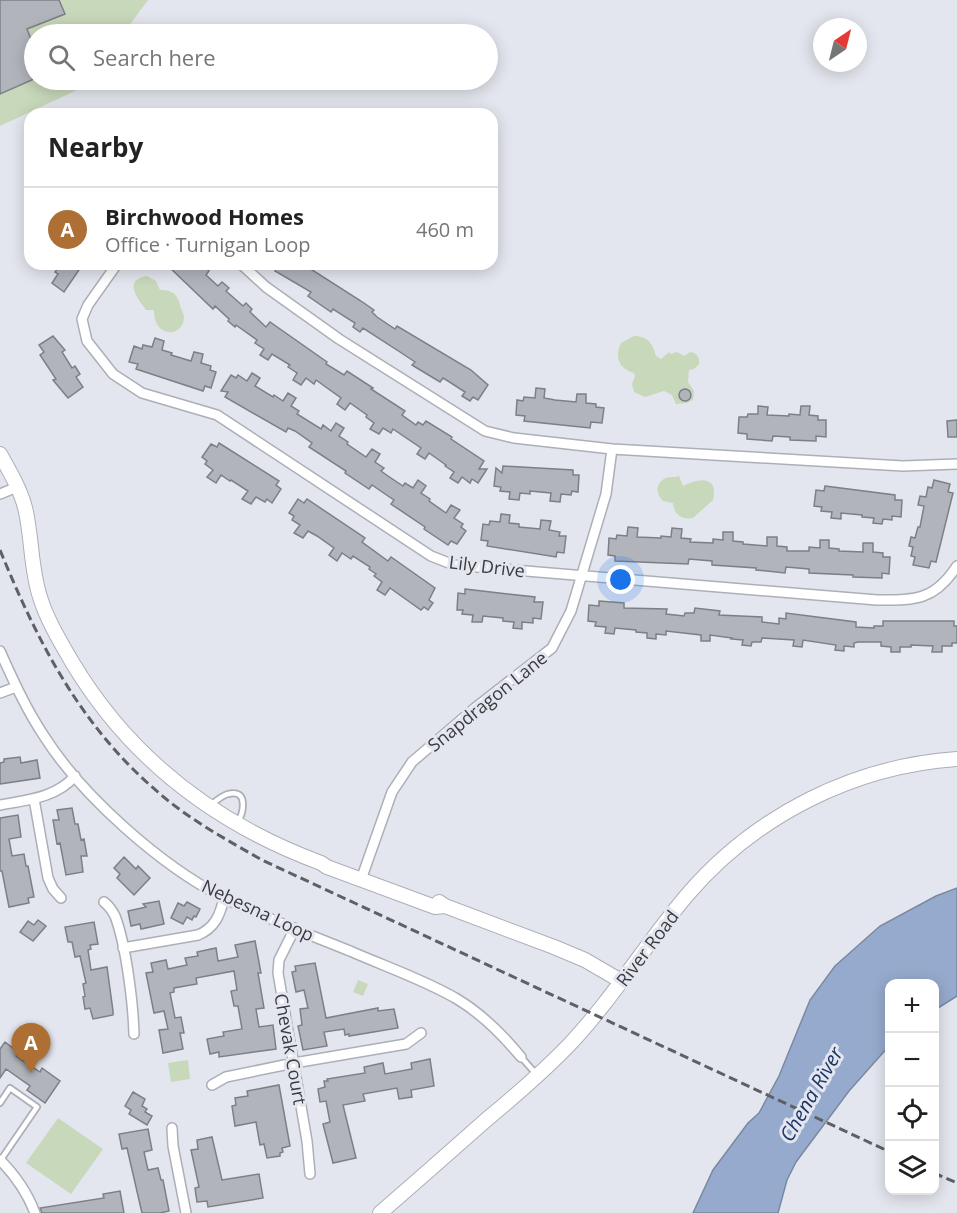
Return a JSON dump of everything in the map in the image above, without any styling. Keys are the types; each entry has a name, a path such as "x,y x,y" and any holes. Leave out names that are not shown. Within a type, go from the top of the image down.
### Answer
{"main road":[{"path":"0,454 26,510 39,596 51,625 81,677 138,746 186,792 237,824 327,867 435,907 445,906"},
{"name":"River Road","path":"380,1213 571,1043 596,1015 689,893 743,841 779,815 822,793 861,777 900,766 957,759"},
{"path":"321,863 330,862 437,900 445,906 585,960 621,981"}],"street":[{"name":"Lily Drive","path":"113,270 88,305 82,319 87,341 113,374 142,393 217,415 431,556 453,565 877,600 912,600 930,593 948,579 957,566"},
{"path":"248,270 266,287 339,339 485,431 514,438 612,449 903,466 957,464"},
{"name":"Snapdragon Lane","path":"363,874 392,792 412,762 474,708 552,648 571,611 606,494 612,449"},
{"path":"0,494 17,487"},
{"name":"Nebesna Loop","path":"0,651 16,687 44,737 75,776 108,811 148,847 187,876 224,898 456,998 496,1029 521,1057"},
{"path":"0,693 16,687"},
{"path":"0,805 34,799 61,789 75,776"},
{"path":"34,799 48,878 53,889 61,898"},
{"path":"123,948 198,935 208,931 216,921 224,898"},
{"path":"104,902 116,918 123,948 134,1034"},
{"name":"Chevak Court","path":"294,928 279,960 278,973 307,1141 310,1174"},
{"path":"212,1085 226,1077 406,1044 421,1033"},
{"path":"172,1128 173,1146 186,1213"},
{"path":"0,1160 23,1187 35,1213"}],"lane":[{"path":"208,807 231,793 238,796 244,802 244,811 237,824"},
{"path":"521,1057 537,1075"},
{"path":"0,1103 10,1088 38,1107 0,1160"}],"green space":[{"path":"59,0 148,0 130,24 40,24 65,14"},
{"path":"24,83 24,90 76,90 39,108 24,108 24,115 0,126 0,94"},
{"path":"147,276 156,281 160,290 171,291 178,298 184,318 182,325 174,332 168,332 158,326 154,310 146,310 139,301 134,290 135,281"},
{"path":"634,336 643,337 649,342 656,356 661,359 669,352 671,354 677,352 684,356 690,352 698,356 699,364 689,370 688,382 694,391 693,400 676,404 672,395 664,391 645,397 634,392 632,384 634,373 621,365 618,353 621,343"},
{"path":"679,476 683,486 701,480 710,482 713,486 713,500 693,518 679,516 673,503 663,501 658,493 661,481"},
{"path":"358,980 368,984 363,996 353,992"},
{"path":"188,1060 190,1079 171,1082 168,1063"},
{"path":"58,1118 103,1149 71,1194 26,1163"}],"water":[{"name":"Chena River","path":"957,888 957,996 939,1007 939,979 885,979 885,1050 849,1091 796,1162 787,1180 778,1213 693,1213 713,1170 748,1123 759,1113 779,1076 810,1000 835,966 880,926 936,896"}],"building":[{"path":"0,0 59,0 65,14 40,24 24,24 24,83 0,94"},
{"path":"56,270 79,270 64,292 52,283 58,274 55,272"},
{"path":"172,270 208,270 206,275 218,286 222,282 229,288 226,291 243,306 246,303 252,309 250,312 266,327 270,322 327,362 326,364 344,375 347,371 405,411 402,415 416,425 418,422 423,425 426,421 452,437 451,439 484,461 479,469 487,469 478,483 472,479 470,483 462,477 458,483 450,478 454,472 446,465 429,453 425,459 417,454 421,448 393,429 391,433 383,428 379,434 370,429 374,423 366,417 367,415 350,403 345,410 337,404 341,398 316,380 314,384 306,378 301,385 293,380 297,373 288,367 290,365 272,354 268,360 260,355 264,349 255,343 257,340 236,325 235,327 215,306 213,309"},
{"path":"312,270 374,310 372,312 377,317 395,329 397,326 471,370 488,385 478,400 473,397 470,401 462,396 465,392 443,378 440,382 412,365 415,362 363,328 360,332 353,327 355,323 333,309 331,312 308,296 311,292 275,271"},
{"path":"53,336 65,350 62,352 72,368 75,366 80,374 76,377 83,387 68,398 53,380 56,379 40,355 44,352 39,345"},
{"path":"155,338 164,341 162,350 172,353 171,355 191,361 194,352 203,354 201,363 211,366 210,370 216,372 211,388 205,386 203,391 136,369 138,364 129,362 134,346 142,349 143,345 152,347"},
{"path":"252,373 260,378 255,386 273,397 274,395 283,401 288,393 296,398 291,406 299,411 297,414 321,429 323,425 331,431 336,423 344,428 339,436 348,442 347,444 366,457 372,449 380,454 375,462 384,468 381,471 403,486 405,483 413,488 418,480 426,486 421,493 430,499 429,501 446,513 451,505 460,510 454,518 463,524 461,527 466,531 457,544 451,541 448,545 424,529 425,527 391,504 394,500 372,485 369,489 345,473 346,471 309,447 312,443 295,431 288,428 286,432 225,397 228,392 221,391 231,375 236,378 238,375 247,381"},
{"path":"536,388 545,389 544,398 555,400 576,402 577,394 586,394 586,403 604,408 602,423 591,422 590,428 524,421 525,416 516,415 517,400 523,401 524,397 535,398"},
{"path":"687,389 691,395 687,401 683,401 679,393"},
{"path":"758,406 768,407 767,415 789,416 789,414 800,415 801,406 810,406 809,415 818,416 818,420 826,420 826,437 816,436 816,441 790,440 790,437 773,436 772,441 747,439 747,434 738,433 739,417 758,414"},
{"path":"957,420 957,437 948,437 947,421"},
{"path":"219,443 279,481 276,485 281,489 272,503 267,499 265,502 256,497 251,504 242,499 248,491 231,480 221,475 216,483 207,477 213,470 205,464 207,461 202,457 211,444 217,447"},
{"path":"503,466 573,470 573,475 579,475 578,492 572,491 571,495 561,494 560,502 550,501 551,493 530,491 530,494 520,493 519,500 509,499 510,492 500,491 501,487 494,486 496,468 502,473"},
{"path":"934,480 950,484 948,492 953,493 936,562 931,561 929,568 913,565 915,557 911,556 913,547 909,546 911,537 915,538 918,527 920,527 924,506 918,505 920,496 926,497 928,487 932,488"},
{"path":"825,486 895,495 895,500 902,500 901,517 892,516 892,520 883,519 882,524 873,523 874,518 862,517 862,515 841,513 841,519 831,518 832,512 821,511 822,507 814,506 816,490 824,491"},
{"path":"298,499 304,503 307,499 365,538 362,542 388,561 391,557 435,588 429,600 433,603 428,610 424,607 421,610 390,588 385,595 377,590 382,582 374,576 376,574 369,569 370,567 353,556 351,559 342,553 337,561 329,555 334,548 317,536 308,531 303,538 294,533 300,525 292,520 294,516 289,513"},
{"path":"501,514 510,515 509,523 519,524 519,527 540,529 541,520 551,521 549,530 560,532 559,536 566,536 564,553 557,552 556,557 487,546 488,541 481,540 483,524 489,525 490,521 500,522"},
{"path":"628,527 638,528 637,537 661,538 661,536 671,537 672,528 682,529 681,538 691,539 690,542 713,543 713,539 723,540 723,532 733,532 733,541 767,546 767,537 777,537 777,546 787,547 787,551 809,551 809,547 820,548 820,540 829,540 829,548 839,549 839,551 863,552 863,543 873,543 873,552 883,553 883,557 890,557 889,574 882,573 882,578 853,577 853,575 809,573 809,569 786,567 785,573 756,570 756,568 712,565 712,561 689,559 688,564 615,561 615,556 608,555 609,538 616,539 617,535 627,536"},
{"path":"465,589 535,597 534,602 543,602 541,619 533,618 533,623 522,622 522,629 513,628 514,622 503,621 503,618 483,616 482,622 472,622 473,615 462,614 463,610 457,610 458,593 465,594"},
{"path":"599,601 624,603 624,608 667,609 666,614 684,616 685,613 694,613 695,608 720,611 719,615 762,617 762,622 779,624 779,618 786,619 786,613 856,622 856,627 874,628 874,626 883,626 883,621 954,621 954,626 957,626 957,643 952,643 952,646 942,646 942,652 932,652 933,646 911,645 911,647 900,647 900,652 891,652 891,647 881,646 881,642 858,642 854,643 854,647 844,646 844,651 835,650 836,645 803,640 802,647 793,646 794,640 762,638 761,642 752,642 751,646 742,645 743,640 732,638 710,635 710,641 701,641 701,635 666,631 666,635 656,634 656,639 647,638 647,633 636,632 636,630 615,628 614,634 605,633 606,627 595,626 596,622 588,621 589,605 599,606"},
{"path":"20,757 21,763 37,760 40,778 0,784 0,763 4,762 4,759"},
{"path":"72,808 81,840 84,839 87,856 81,856 83,872 66,875 53,820 59,820 57,810"},
{"path":"18,815 21,837 9,839 12,856 24,854 34,897 28,898 29,903 9,907 2,871 0,871 0,818"},
{"path":"124,857 150,878 134,895 117,878 120,874 114,868"},
{"path":"159,901 164,924 141,929 140,924 131,926 128,911 146,907 143,904"},
{"path":"187,902 200,909 196,917 194,916 192,920 187,917 183,924 171,918 178,903 184,906"},
{"path":"38,920 46,926 33,941 20,932 28,921 34,925"},
{"path":"94,922 98,944 90,945 91,949 88,950 91,970 107,967 113,1015 93,1019 90,1008 85,1009 83,984 86,983 80,956 75,957 72,942 68,942 65,927"},
{"path":"255,941 264,1008 256,1009 259,1027 273,1025 276,1049 219,1057 219,1052 210,1054 207,1039 224,1036 223,1032 242,1029 238,1006 234,1006 231,991 237,990 234,971 196,978 197,984 174,988 174,992 170,993 175,1018 181,1017 184,1033 180,1033 183,1049 163,1053 159,1030 168,1029 164,1011 154,1013 146,973 153,972 151,963 166,960 168,969 187,965 185,958 198,956 197,952 216,948 218,961 238,957 235,945"},
{"path":"315,963 326,1018 378,1008 378,1011 394,1009 398,1028 349,1036 349,1034 345,1035 344,1029 324,1032 327,1046 303,1050 298,1026 302,1025 300,1009 308,1008 304,990 296,992 292,972 296,971 295,966"},
{"path":"5,1042 18,1052 16,1056 40,1072 42,1068 60,1081 45,1103 27,1090 30,1086 6,1069 0,1078 0,1049"},
{"path":"430,1059 434,1086 411,1090 412,1097 399,1099 397,1088 363,1094 365,1101 343,1105 356,1158 333,1163 323,1124 330,1122 326,1101 320,1102 318,1089 325,1087 324,1081 365,1073 364,1067 383,1063 385,1074 412,1069 411,1063"},
{"path":"279,1085 290,1146 282,1148 283,1152 280,1156 267,1158 264,1144 260,1145 256,1122 235,1126 232,1106 236,1105 235,1098 248,1096 247,1091"},
{"path":"133,1092 145,1099 142,1106 147,1109 145,1112 152,1116 147,1125 129,1114 131,1110 125,1106"},
{"path":"148,1129 152,1150 144,1152 148,1170 158,1168 161,1180 163,1180 169,1211 160,1213 142,1213 127,1148 122,1149 119,1134"},
{"path":"212,1137 222,1180 259,1174 263,1198 208,1207 207,1201 197,1202 195,1188 199,1187 191,1150 198,1149 197,1140"},
{"path":"120,1191 124,1213 42,1213 40,1208 104,1198 103,1194"}],"railway":[{"path":"0,550 46,650 84,712 131,767 171,803 196,821 262,860 885,1150"},
{"path":"939,1175 957,1183"}],"place":[{"name":"Birchwood Homes","path":"31,1073"}]}
